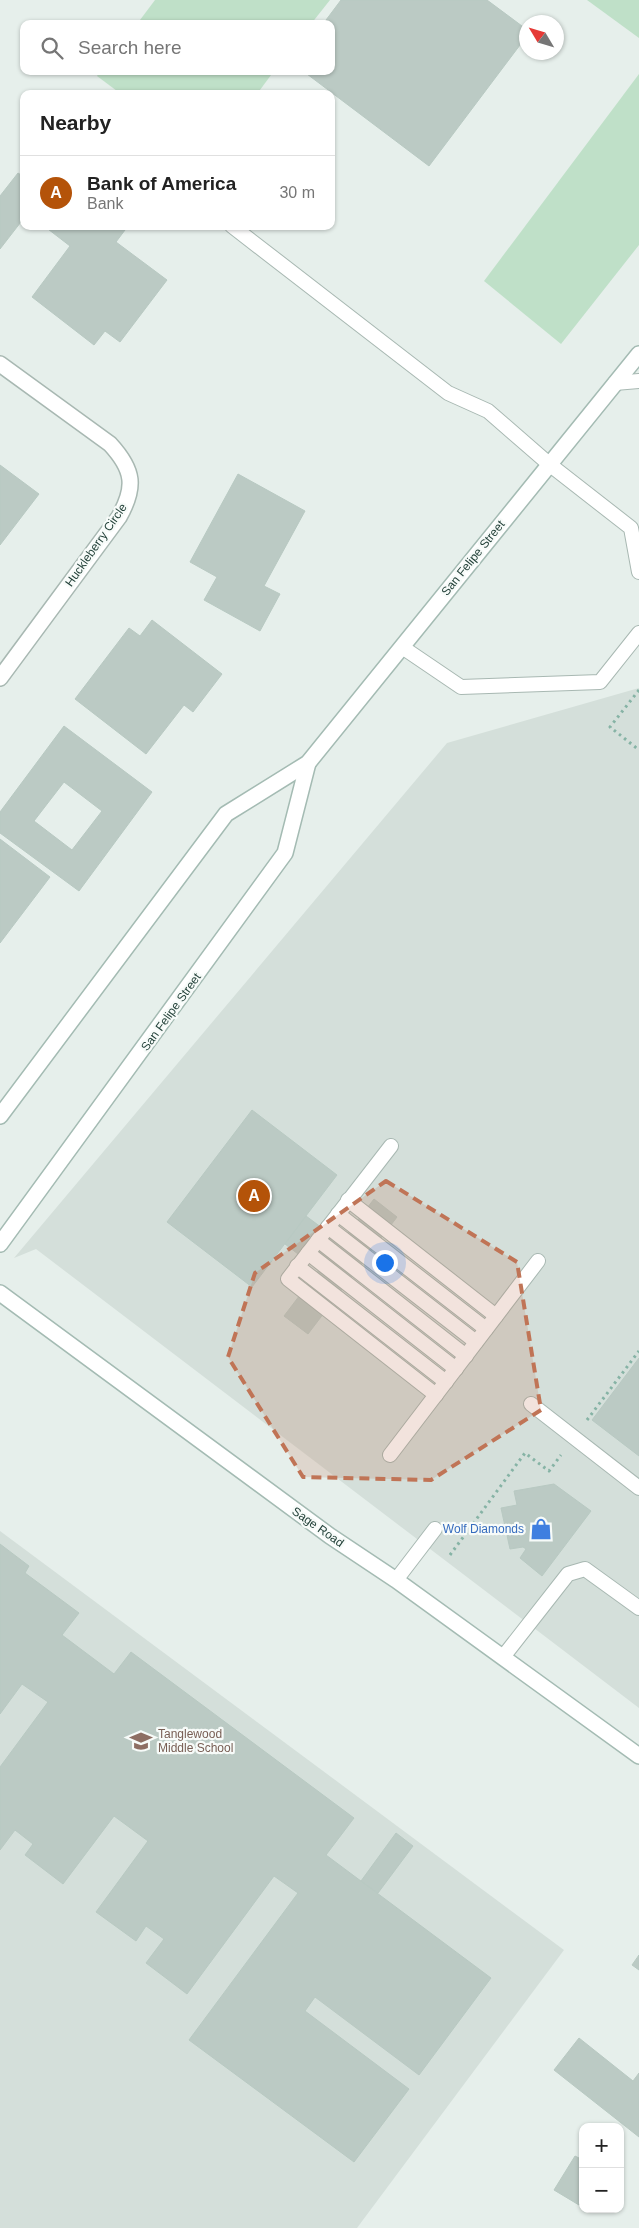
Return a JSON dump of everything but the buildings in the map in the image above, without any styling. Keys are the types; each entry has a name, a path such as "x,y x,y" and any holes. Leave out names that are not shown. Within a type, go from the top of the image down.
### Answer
{"main road":[{"name":"San Felipe Street","path":"0,1116 226,814 308,763 639,354"},
{"name":"Huckleberry Circle","path":"0,364 110,444 122,456 128,469 131,493 119,517 0,678"},
{"name":"San Felipe Street","path":"0,1244 285,853 308,763"},
{"name":"Sage Road","path":"0,1293 330,1536 396,1580 639,1756"}],"lane":[{"path":"237,230 448,393 488,411 549,464 631,528 639,572"},
{"path":"616,383 639,381"},
{"path":"402,647 461,688 600,682 639,633"},
{"path":"391,1146 288,1279 436,1395"},
{"path":"348,1200 496,1316"},
{"path":"338,1214 486,1329"},
{"path":"328,1227 476,1342"},
{"path":"318,1240 466,1356"},
{"path":"308,1253 456,1369"},
{"path":"390,1455 538,1261"},
{"path":"298,1266 446,1382"},
{"path":"531,1404 639,1488"},
{"path":"396,1580 435,1529"},
{"path":"503,1657 568,1574 585,1569 639,1608"}],"path":[{"path":"639,690 610,727 639,750"},
{"path":"450,1555 525,1453 549,1471 639,1351"}],"highlighted area":[{"path":"386,1181 517,1262 541,1410 431,1480 303,1477 228,1357 255,1273"}],"shaded area":[{"path":"639,688 639,1708 36,1249 14,1258 447,743"},
{"name":"Tanglewood Middle School","path":"0,1531 564,1950 357,2228 0,2228"}],"green space":[{"path":"155,0 330,0 314,20 140,20"},
{"path":"587,0 639,0 639,38"},
{"path":"639,74 639,245 561,344 484,281"},
{"path":"271,75 260,90 116,90 97,76"}],"place":[{"name":"Bank of America","path":"254,1196"},
{"name":"Wolf Diamonds","path":"541,1529"},
{"name":"Tanglewood Middle School","path":"141,1741"}]}
